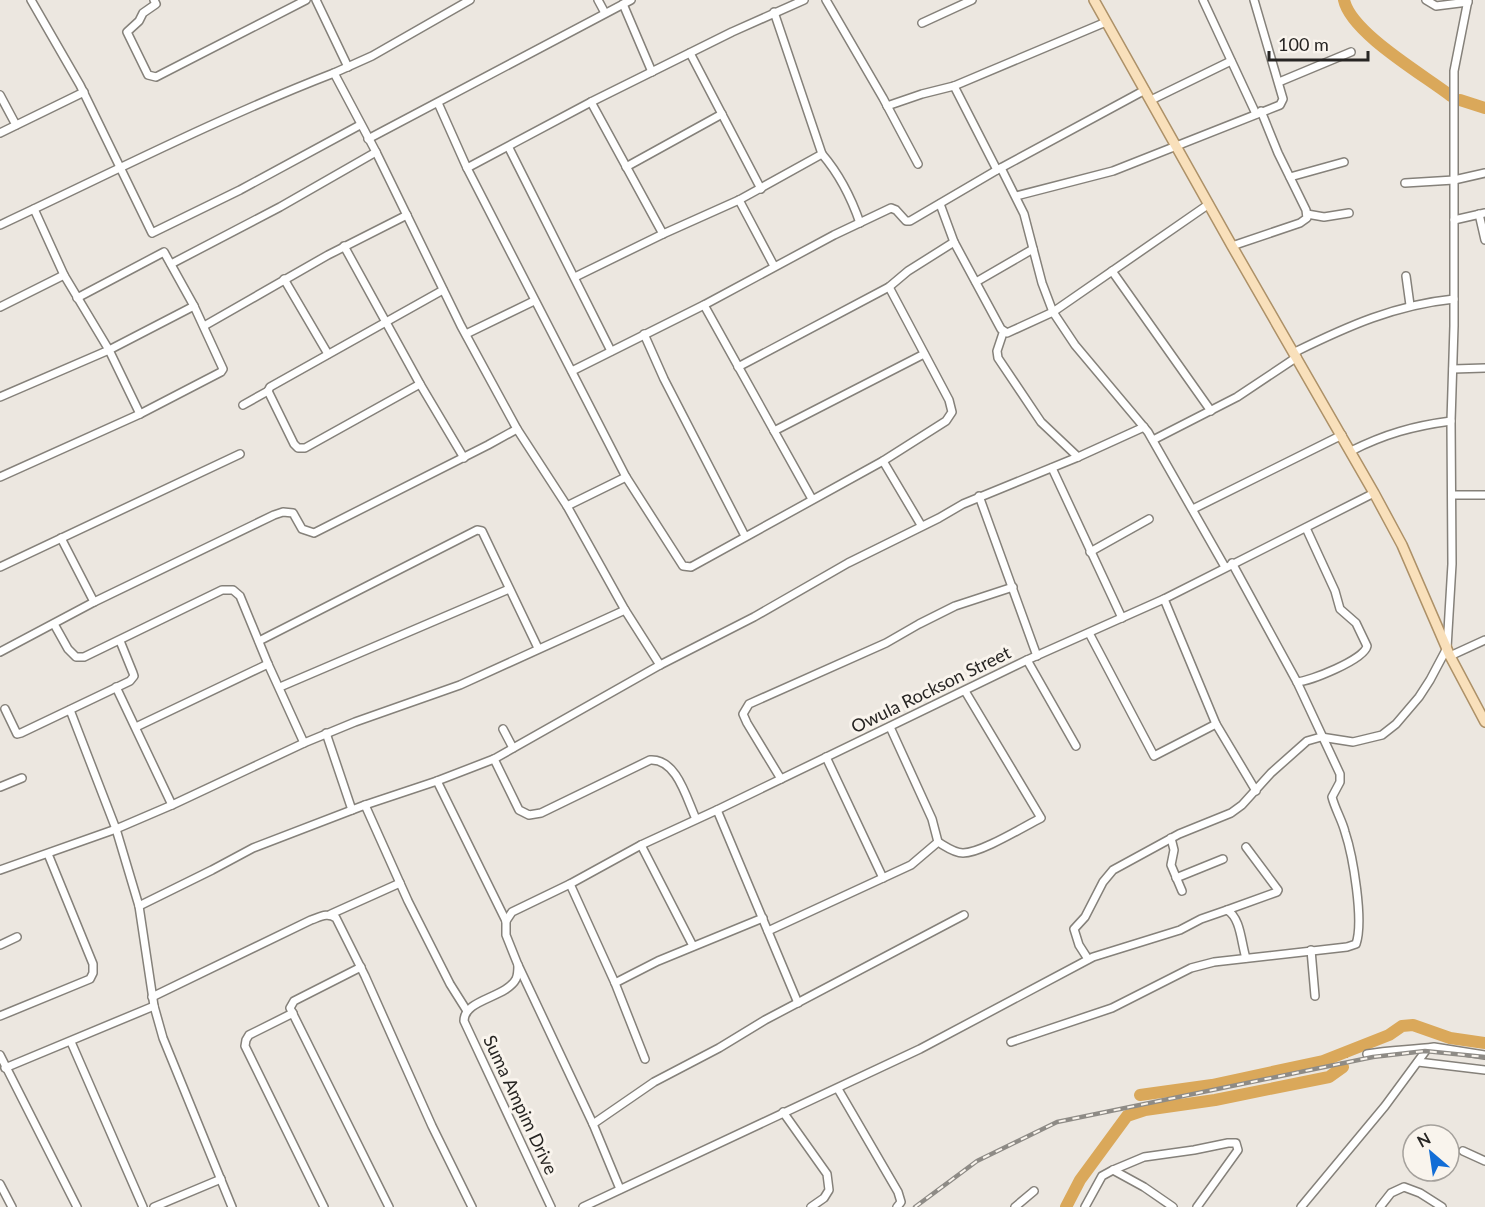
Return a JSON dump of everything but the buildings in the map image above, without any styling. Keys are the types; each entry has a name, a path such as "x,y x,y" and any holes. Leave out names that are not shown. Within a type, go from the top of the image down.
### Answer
{"main road":[{"path":"1094,0 1232,246 1352,451 1402,545 1448,652 1485,722"}],"street":[{"path":"31,0 84,92 152,232 240,190 360,125"},
{"path":"154,0 156,4 143,13 139,21 127,32 151,77 156,77 306,0"},
{"path":"316,0 348,67"},
{"path":"0,225 277,95 372,56 470,0"},
{"path":"598,0 604,13"},
{"path":"368,140 631,0"},
{"path":"468,168 591,102 774,12 804,0"},
{"path":"826,0 918,164"},
{"path":"922,22 972,0"},
{"path":"1203,0 1307,214 1307,218 1300,222 1232,246"},
{"path":"1016,196 1113,171 1282,103 1279,82 1254,0"},
{"path":"1088,959 1079,945 1074,929 1085,917 1103,882 1113,870 1171,838 1231,813 1242,806 1296,749 1307,741 1324,737 1353,742 1369,740 1382,735 1396,724 1419,697 1448,652 1451,595 1454,71 1468,1 1436,6 1426,0"},
{"path":"623,4 652,72"},
{"path":"774,12 822,154 834,168 846,189 860,223"},
{"path":"887,106 954,86 1106,22"},
{"path":"1279,82 1351,52"},
{"path":"690,53 761,189"},
{"path":"1151,100 1232,61"},
{"path":"334,73 376,152 466,334 517,429 567,506 625,610 660,665"},
{"path":"954,86 1024,214 1053,312 1075,345 1153,440 1297,682 1324,737 1340,774 1340,782 1332,797 1346,834 1353,866 1358,916 1357,940 1353,946 1214,962 1191,968 1112,1008 1011,1042"},
{"path":"572,371 860,223 894,208 908,222 999,169 1145,90"},
{"path":"0,133 84,92"},
{"path":"0,95 16,125"},
{"path":"591,102 663,234"},
{"path":"438,103 534,301 626,477 683,566 691,567 884,461 946,421 952,412 949,400 889,287"},
{"path":"626,167 722,114"},
{"path":"509,148 611,351"},
{"path":"171,264 260,219 376,152"},
{"path":"575,277 663,234 739,201 822,154"},
{"path":"1290,177 1344,162"},
{"path":"1405,183 1454,180 1485,173"},
{"path":"739,201 774,266"},
{"path":"940,204 954,242 1003,333 997,351 998,358 1041,422 1078,457"},
{"path":"1003,333 1053,312 1209,204"},
{"path":"34,209 64,276 109,350 140,414"},
{"path":"1307,214 1324,217 1349,213"},
{"path":"1454,220 1482,213 1485,240"},
{"path":"204,326 284,279 407,215"},
{"path":"738,367 889,287 908,271 954,242"},
{"path":"345,246 420,384 464,458"},
{"path":"976,282 1033,249"},
{"path":"0,477 140,414 223,369 194,306 164,252 77,298"},
{"path":"1112,271 1211,411"},
{"path":"0,307 64,276"},
{"path":"1406,276 1410,305"},
{"path":"284,279 328,354"},
{"path":"243,405 268,391 270,387 444,290"},
{"path":"1153,440 1211,411 1263,381 1296,355 1354,324 1410,305 1454,299"},
{"path":"466,334 534,301"},
{"path":"704,304 812,499"},
{"path":"0,397 109,350 194,306"},
{"path":"644,334 664,379 745,536"},
{"path":"774,431 924,354"},
{"path":"1452,369 1485,368"},
{"path":"268,391 294,444 298,448 305,448 420,384"},
{"path":"1352,451 1390,433 1451,421"},
{"path":"139,906 253,848 494,759 660,665 754,617 848,563 921,525 979,496 1052,468 1144,427"},
{"path":"0,652 94,602 283,512 292,513 302,529 308,533 314,533 517,429"},
{"path":"1193,509 1342,435"},
{"path":"0,567 240,454"},
{"path":"884,461 921,525"},
{"path":"1052,468 1122,618"},
{"path":"567,506 626,477"},
{"name":"Owula Rockson Street","path":"506,921 512,912 570,884 641,845 1028,660 1164,599 1374,493"},
{"path":"1452,495 1485,495"},
{"path":"979,496 1014,587 1037,656"},
{"path":"1090,552 1149,519"},
{"path":"1297,682 1309,681 1363,654 1367,646 1359,627 1340,609 1335,591 1306,528"},
{"path":"259,641 477,530 482,531 538,648"},
{"path":"61,538 94,602"},
{"path":"781,779 743,714 749,704 886,643 955,606 1014,587"},
{"path":"280,687 509,589"},
{"path":"54,624 68,649 76,657 84,657 222,590 233,590 240,596 304,742"},
{"path":"1164,599 1216,724 1256,791"},
{"path":"0,870 116,829 172,806 304,742 460,685 625,610"},
{"path":"1089,633 1154,756 1216,724"},
{"path":"1448,652 1485,640"},
{"path":"5,709 17,734 129,681 134,676 120,641"},
{"path":"1028,660 1076,746"},
{"path":"136,728 268,664"},
{"path":"116,687 172,806"},
{"path":"890,727 932,819 938,842 955,852 966,853 1002,838 1041,818 965,691"},
{"path":"70,710 116,829 139,906 152,997 164,1038 232,1207"},
{"path":"503,729 513,748"},
{"path":"326,734 352,810"},
{"path":"826,757 883,878"},
{"path":"494,759 519,810 529,815 541,813 651,760 658,759 671,767 696,819"},
{"path":"0,787 22,777"},
{"path":"437,781 506,921 506,935 518,964 593,1124 620,1189"},
{"name":"Suma Ampim Drive","path":"365,805 400,883 466,1013 464,1021 551,1207"},
{"path":"717,810 798,1003"},
{"path":"1171,838 1174,850 1171,865 1182,891"},
{"path":"768,931 911,865 938,842"},
{"path":"641,845 693,946"},
{"path":"583,1207 920,1049 1088,959 1142,940 1180,930 1201,919 1277,892 1278,890 1246,848"},
{"path":"0,1016 90,979 93,973 93,964 48,854"},
{"path":"1176,878 1223,859"},
{"path":"152,997 311,920 331,914 400,883"},
{"path":"570,884 615,983 645,1059"},
{"path":"1227,910 1232,913 1237,922 1246,958"},
{"path":"331,914 339,923 361,967 432,1125 472,1207"},
{"path":"593,1124 654,1082 964,915"},
{"path":"615,983 658,961 763,918"},
{"path":"0,945 17,937"},
{"path":"1311,950 1315,996"},
{"path":"466,1013 510,986 516,978 518,964"},
{"path":"361,967 294,1001 290,1008 389,1207"},
{"path":"5,1068 154,1006"},
{"path":"292,1013 249,1035 245,1046 324,1207"},
{"path":"71,1042 143,1207"},
{"path":"1367,1054 1434,1047 1485,1055"},
{"path":"1301,1207 1385,1106 1427,1049"},
{"path":"0,1055 77,1207"},
{"path":"1418,1062 1485,1070"},
{"path":"838,1089 898,1192 901,1202 897,1207"},
{"path":"783,1112 827,1174 829,1190 824,1198 811,1207"},
{"path":"1085,1207 1102,1176 1113,1170 1144,1157 1236,1143 1238,1150 1197,1207"},
{"path":"1463,1151 1485,1161"},
{"path":"1113,1170 1144,1187 1173,1207"},
{"path":"154,1207 221,1179"},
{"path":"0,1184 12,1207"},
{"path":"1380,1207 1391,1193 1404,1187 1420,1193 1442,1207"},
{"path":"1015,1207 1034,1191"},
{"path":"0,1203 8,1199"}],"waterway":[{"path":"1344,0 1350,13 1374,39 1451,96"},
{"path":"1460,100 1485,108"},
{"path":"1140,1095 1212,1085 1323,1061 1389,1035 1402,1026 1413,1025 1450,1038 1485,1043"},
{"path":"1343,1052 1347,1057"},
{"path":"1066,1207 1080,1180 1127,1116 1145,1110 1215,1100 1329,1077 1343,1067"}],"railway":[{"path":"915,1207 977,1161 1057,1122 1373,1057 1425,1051 1485,1057"}]}
